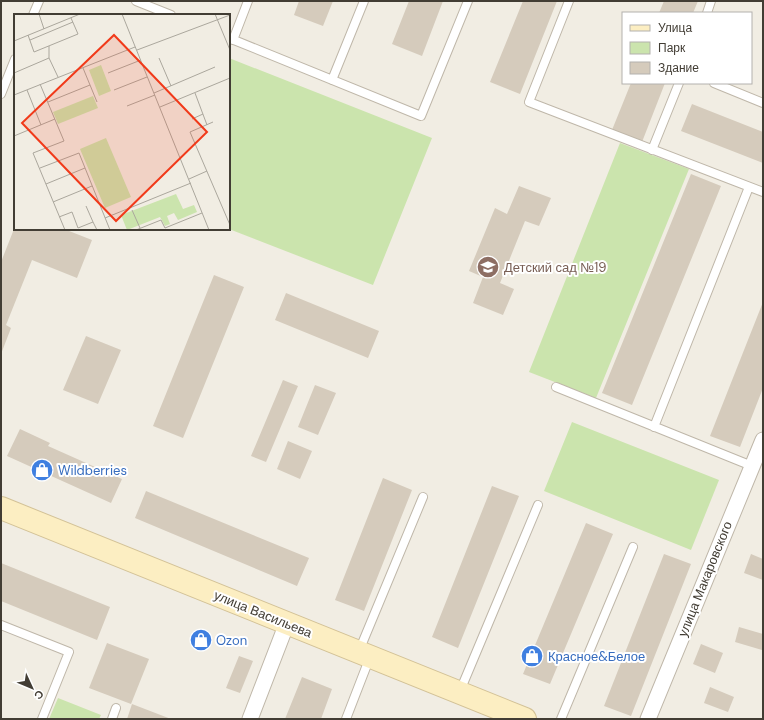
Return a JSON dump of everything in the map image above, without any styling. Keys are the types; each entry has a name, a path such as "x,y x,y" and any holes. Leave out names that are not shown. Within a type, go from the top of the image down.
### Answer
{"street":[{"name":"улица Макаровского","path":"648,719 763,440"},
{"name":"улица Васильева","path":"1,508 525,719"},
{"path":"250,719 287,623"}],"lane":[{"path":"33,14 39,1"},
{"path":"136,1 168,14"},
{"path":"248,1 231,39 422,116 468,1"},
{"path":"332,80 364,1"},
{"path":"570,1 529,102 763,192"},
{"path":"707,12 711,1"},
{"path":"1,94 14,62"},
{"path":"652,150 679,84"},
{"path":"716,84 763,103"},
{"path":"654,427 749,187"},
{"path":"556,388 752,466"},
{"path":"346,719 364,654 423,497"},
{"path":"460,693 538,506"},
{"path":"561,719 633,547"},
{"path":"1,625 69,652 42,719"},
{"path":"112,719 116,708"}],"green space":[{"path":"230,58 432,138 373,285 230,229"},
{"path":"620,143 689,169 596,398 529,372"},
{"path":"572,422 719,480 691,550 544,491"},
{"path":"58,698 101,715 99,719 49,719"}],"building":[{"path":"299,1 333,1 323,26 294,15"},
{"path":"409,1 443,1 422,56 392,44"},
{"path":"523,1 557,1 520,94 490,82"},
{"path":"664,1 698,1 693,12 659,12"},
{"path":"631,84 665,84 642,142 612,130"},
{"path":"692,104 763,132 763,163 681,131"},
{"path":"691,174 721,186 632,405 602,393"},
{"path":"519,186 551,198 539,226 525,221 500,283 514,289 503,315 473,303 483,277 469,271 495,208 507,214"},
{"path":"14,229 67,230 92,240 77,278 32,260 6,325 11,328 1,354 1,262"},
{"path":"214,275 244,287 183,438 153,426"},
{"path":"286,293 379,331 368,358 275,320"},
{"path":"763,302 763,388 740,447 710,436"},
{"path":"86,336 121,350 98,404 63,390"},
{"path":"283,380 298,386 266,462 251,456"},
{"path":"315,385 336,393 318,435 298,427"},
{"path":"20,429 50,443 48,446 122,479 111,503 7,456"},
{"path":"288,441 312,451 300,479 277,469"},
{"path":"383,478 412,490 364,611 335,600"},
{"path":"492,486 519,496 458,648 432,637"},
{"path":"146,491 309,558 297,586 135,518"},
{"path":"586,523 613,534 550,684 523,674"},
{"path":"664,554 691,564 631,716 604,706"},
{"path":"751,554 763,559 763,580 744,573"},
{"path":"1,563 110,607 97,640 1,601"},
{"path":"739,627 763,634 762,650 735,642"},
{"path":"107,643 149,659 131,704 89,688"},
{"path":"701,644 723,653 715,673 693,664"},
{"path":"239,656 253,661 240,693 226,688"},
{"path":"302,677 332,689 321,719 285,719"},
{"path":"710,687 734,697 728,712 704,703"},
{"path":"132,704 171,719 127,719"}],"place":[{"name":"Детский сад №19","path":"488,267"},
{"name":"Wildberries","path":"42,470"},
{"name":"Ozon","path":"201,640"},
{"name":"Красное&Белое","path":"532,656"}]}
